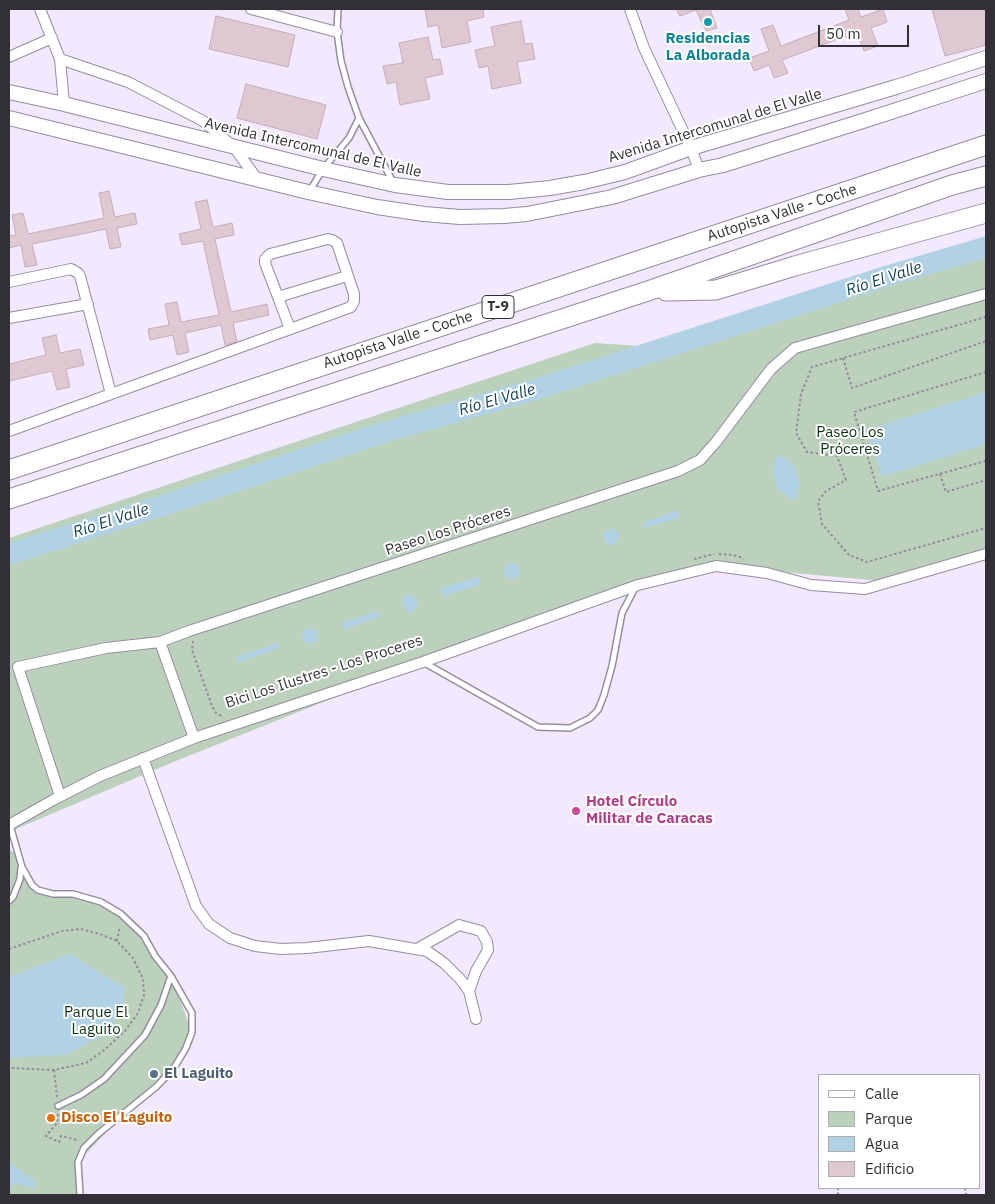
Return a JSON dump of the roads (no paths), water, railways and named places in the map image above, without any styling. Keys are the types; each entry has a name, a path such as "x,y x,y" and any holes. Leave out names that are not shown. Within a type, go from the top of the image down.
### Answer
{"highway":[{"name":"Autopista Valle - Coche","path":"9,470 986,145"},
{"name":"Autopista Valle - Coche","path":"9,499 648,291 952,185 986,176"},
{"path":"648,291 716,290 986,213"}],"main road":[{"name":"Avenida Intercomunal de El Valle","path":"9,92 395,185 448,192 509,192 550,188 625,172 691,148 986,58"},
{"path":"9,118 308,192 376,207 460,218 527,214 612,197 698,170 723,165 986,81"}],"street":[{"path":"40,9 60,59 64,104"},
{"path":"251,9 288,14 337,32"},
{"path":"630,9 644,48 691,148 698,170"},
{"path":"9,57 52,38"},
{"path":"60,59 128,82 203,121 234,147 257,179"},
{"path":"9,431 351,307 354,302 354,294 336,243 332,240 328,239 270,254 265,258 265,263 290,329"},
{"path":"9,282 71,269 78,272 111,394"},
{"path":"278,297 348,276"},
{"name":"Paseo Los Próceres","path":"60,796 13,668 106,648 160,642 678,470 700,460 716,442 771,369 795,348 986,294"},
{"path":"9,318 88,304"},
{"path":"10,825 60,796 100,776 194,738 423,662 636,586 716,566 767,573 811,585 865,590 986,554"},
{"path":"160,642 194,738"},
{"path":"143,758 196,906 209,924 230,938 255,946 281,949 307,948 369,941 427,951 444,962 469,990 476,1019"},
{"path":"417,950 459,925 481,931 487,942 488,950 476,971 469,990"}],"lane":[{"path":"338,9 337,32 341,62 348,87 359,118 395,185"},
{"path":"308,192 323,169 349,138 359,118"},
{"path":"423,662 538,728 570,728 590,718 598,710 612,666 622,613 636,586"},
{"path":"10,825 22,867 32,885 38,890 53,894 73,894 101,902 121,914 144,936 155,956 171,976 192,1013 192,1032 186,1048 174,1068 156,1087 98,1134 84,1148 78,1162 80,1195"},
{"path":"9,901 14,897 22,867"},
{"path":"58,1106 81,1095 104,1079 145,1035 160,1005 171,976"}],"water":[{"path":"986,392 986,444 882,477 866,430"},
{"path":"782,455 793,463 800,485 798,486 799,489 796,490 798,496 790,500 785,494 779,493 772,470 775,465 774,461"},
{"path":"678,510 679,518 644,528 643,523"},
{"path":"608,529 614,529 619,534 617,543 608,545 603,540 603,534"},
{"path":"509,563 515,563 520,568 518,577 509,579 504,574 504,568"},
{"path":"478,577 481,584 444,596 440,588"},
{"path":"408,594 417,601 418,607 412,612 409,612 403,606 402,600"},
{"path":"378,611 380,616 344,630 341,623"},
{"path":"307,628 313,628 318,633 316,642 307,644 302,639 302,633"},
{"path":"277,643 279,648 238,663 236,657"},
{"path":"70,954 124,987 123,1012 101,1036 66,1055 9,1058 9,977"},
{"path":"9,1162 34,1180 36,1187 31,1188 14,1184 9,1188"}],"waterway":[{"name":"Río El Valle","path":"9,554 385,432 540,388 884,277 986,247"}],"place":[{"name":"Residencias La Alborada","path":"708,22"},
{"name":"Hotel Círculo Militar de Caracas","path":"576,811"},
{"name":"El Laguito","path":"154,1074"},
{"name":"Disco El Laguito","path":"51,1118"}],"park label":[{"name":"Parque El Laguito","path":"96,1022"}]}
